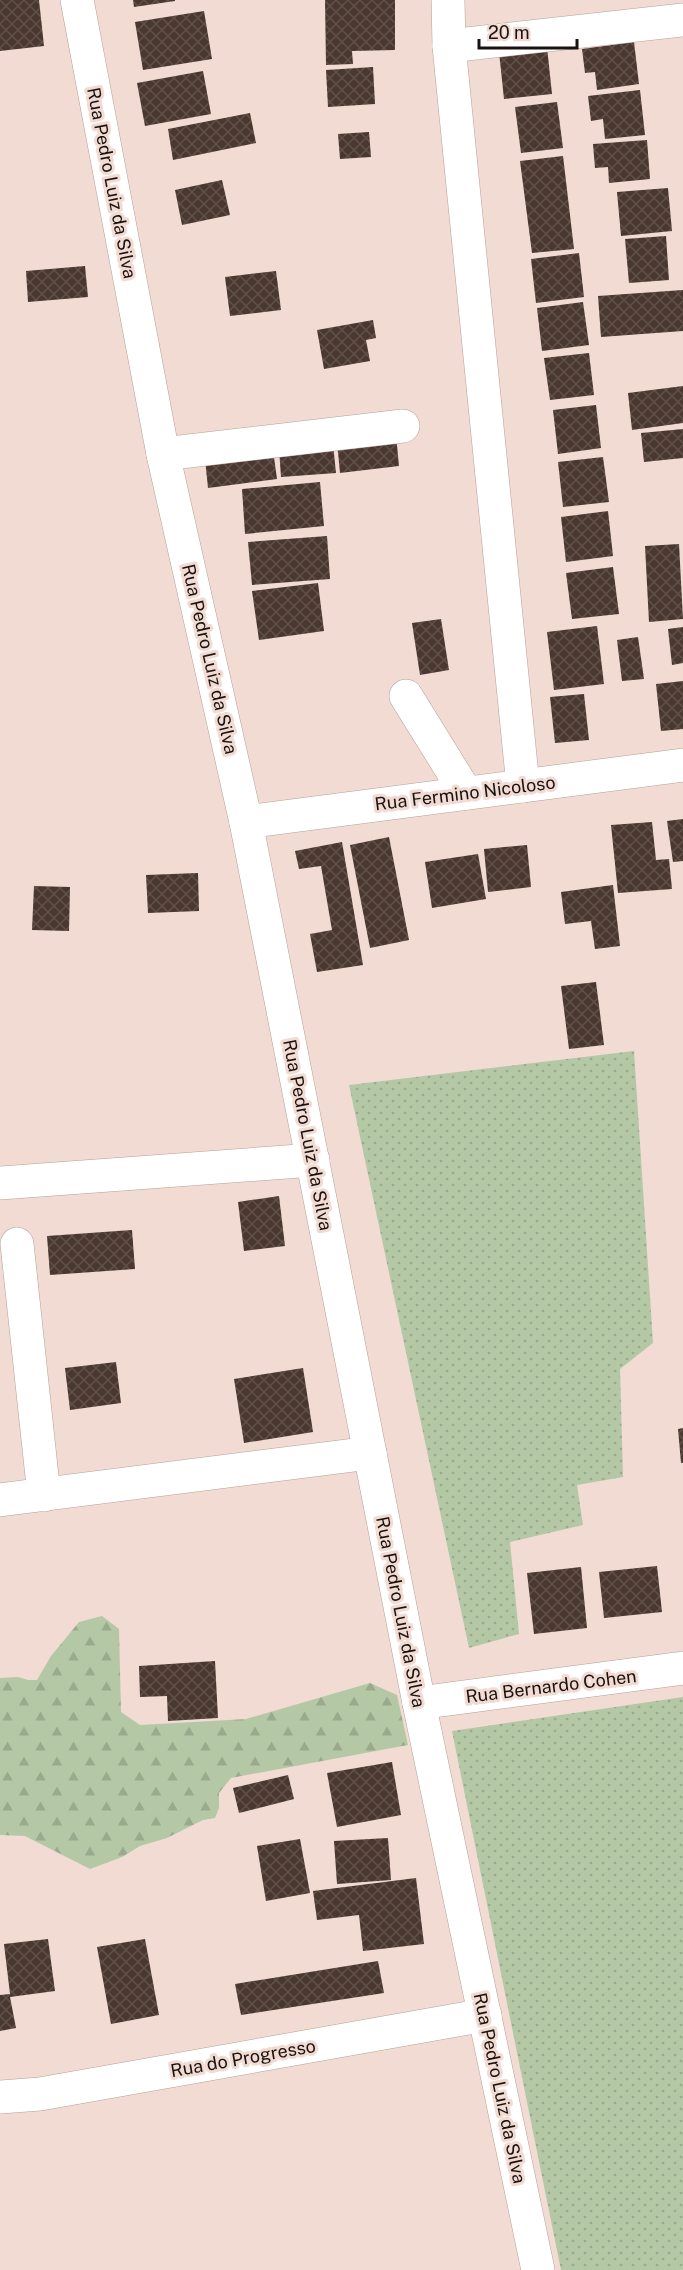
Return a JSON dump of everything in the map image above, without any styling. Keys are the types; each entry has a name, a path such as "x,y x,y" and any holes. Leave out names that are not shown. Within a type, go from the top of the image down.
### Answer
{"street":[{"name":"Rua Pedro Luiz da Silva","path":"78,0 163,453 246,822 419,1703 538,2270"},
{"path":"448,0 449,46 523,786"},
{"path":"449,46 683,20"},
{"path":"163,453 403,426"},
{"path":"406,696 466,793"},
{"name":"Rua Fermino Nicoloso","path":"246,822 683,765"},
{"path":"0,1183 313,1161"},
{"path":"16,1244 44,1495"},
{"path":"0,1500 370,1453"},
{"name":"Rua Bernardo Cohen","path":"419,1703 683,1668"},
{"name":"Rua do Progresso","path":"0,2097 52,2092 485,2015"}],"green space":[{"path":"634,1051 653,1343 620,1369 623,1477 577,1485 583,1525 510,1542 519,1634 469,1648 349,1085"},
{"path":"102,1616 119,1629 121,1712 140,1725 246,1719 370,1683 397,1695 408,1745 231,1778 219,1793 219,1808 215,1818 203,1820 167,1838 140,1846 122,1857 90,1869 25,1836 0,1835 0,1678 18,1677 37,1680 51,1656 79,1622"},
{"path":"683,1697 683,2270 561,2270 452,1731"}],"building":[{"path":"0,0 39,0 44,46 0,51"},
{"path":"133,0 175,0 175,1 134,7"},
{"path":"325,0 395,0 395,50 352,51 353,64 326,65"},
{"path":"204,11 212,59 143,70 135,22"},
{"path":"634,42 639,84 597,90 595,72 585,73 582,49"},
{"path":"547,47 552,94 504,99 499,52"},
{"path":"373,67 375,104 328,107 326,70"},
{"path":"203,71 211,114 145,126 137,83"},
{"path":"640,90 645,135 605,139 603,119 591,121 588,96"},
{"path":"557,102 563,148 521,153 515,107"},
{"path":"250,113 256,143 173,160 168,129"},
{"path":"369,132 371,157 340,159 338,134"},
{"path":"647,140 650,179 609,183 608,167 595,168 593,144"},
{"path":"563,156 574,249 532,253 520,161"},
{"path":"222,180 230,215 182,225 175,190"},
{"path":"668,188 672,231 621,236 617,192"},
{"path":"666,236 669,280 629,283 625,239"},
{"path":"579,253 584,297 536,303 531,259"},
{"path":"85,266 88,297 28,302 26,271"},
{"path":"276,271 281,310 230,316 225,277"},
{"path":"683,290 683,331 601,337 598,296"},
{"path":"583,302 589,345 542,351 537,308"},
{"path":"373,320 376,338 366,340 370,361 324,369 317,330"},
{"path":"589,353 594,395 550,400 544,358"},
{"path":"683,386 683,423 632,430 628,393"},
{"path":"596,405 601,448 558,454 553,410"},
{"path":"683,429 683,458 644,462 641,433"},
{"path":"396,435 399,466 340,473 337,442"},
{"path":"333,444 336,473 281,477 279,449"},
{"path":"273,450 277,479 208,488 205,459"},
{"path":"603,457 609,502 563,507 558,462"},
{"path":"320,482 324,526 245,534 242,489"},
{"path":"608,511 613,556 566,562 561,517"},
{"path":"327,536 330,579 252,585 248,542"},
{"path":"679,544 683,619 649,622 645,546"},
{"path":"613,567 619,614 572,619 566,573"},
{"path":"318,583 324,631 259,640 252,591"},
{"path":"441,619 449,670 420,675 412,623"},
{"path":"597,626 604,684 554,690 547,632"},
{"path":"683,627 683,663 672,665 668,629"},
{"path":"638,637 644,679 622,681 617,640"},
{"path":"683,681 683,729 661,731 656,684"},
{"path":"584,694 589,740 555,743 550,697"},
{"path":"683,819 683,861 673,862 667,821"},
{"path":"652,822 656,860 669,859 672,889 618,893 611,825"},
{"path":"389,837 409,940 370,948 350,845"},
{"path":"342,842 363,965 317,972 310,934 332,930 321,866 299,869 295,851"},
{"path":"527,845 531,887 488,892 484,849"},
{"path":"478,854 486,899 432,908 425,862"},
{"path":"198,873 199,911 148,913 146,875"},
{"path":"613,885 620,946 595,949 591,921 565,924 561,892"},
{"path":"34,886 70,887 69,931 32,930"},
{"path":"596,982 604,1045 569,1049 561,986"},
{"path":"279,1196 285,1246 244,1251 238,1202"},
{"path":"132,1230 135,1269 50,1275 47,1236"},
{"path":"116,1362 121,1403 70,1410 65,1368"},
{"path":"303,1368 313,1432 244,1443 234,1379"},
{"path":"683,1428 683,1463 681,1463 678,1429"},
{"path":"657,1566 662,1612 604,1618 599,1572"},
{"path":"581,1567 587,1628 534,1634 527,1573"},
{"path":"215,1661 218,1718 168,1721 167,1696 140,1697 139,1666"},
{"path":"392,1762 401,1815 337,1827 327,1773"},
{"path":"288,1775 294,1799 239,1813 233,1788"},
{"path":"388,1838 391,1880 337,1884 334,1841"},
{"path":"300,1839 310,1893 266,1901 257,1846"},
{"path":"416,1878 424,1944 363,1951 359,1915 317,1920 313,1891"},
{"path":"48,1939 55,1991 10,1997 16,2028 0,2031 0,1995 10,1994 4,1944"},
{"path":"145,1939 159,2015 111,2024 97,1947"},
{"path":"378,1961 384,1993 241,2015 235,1984"}]}
